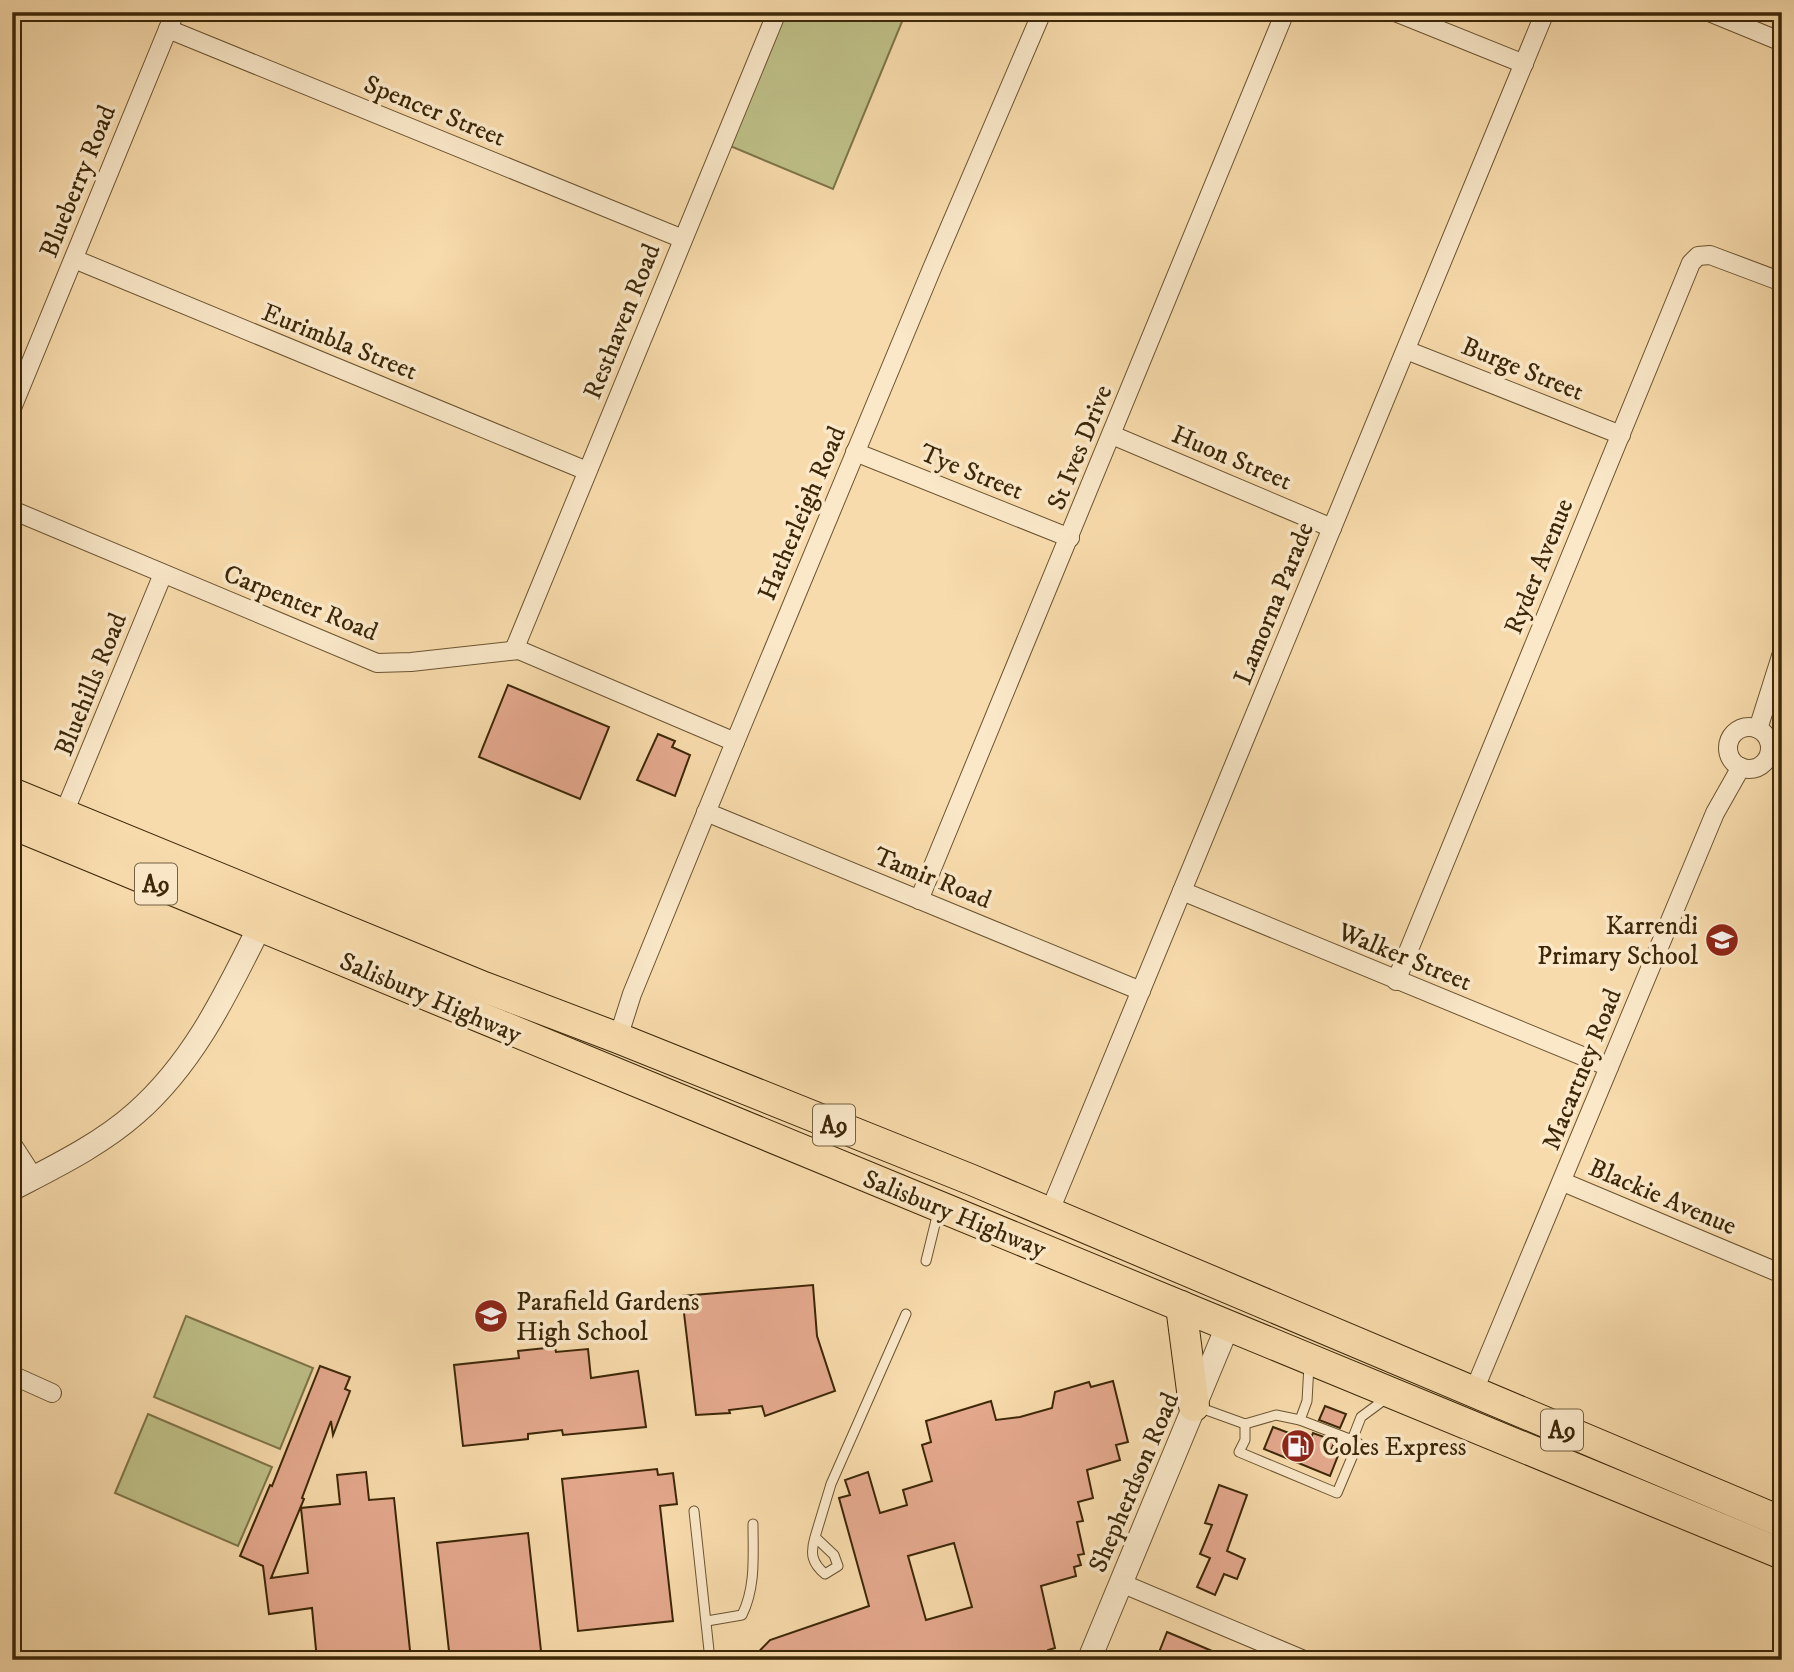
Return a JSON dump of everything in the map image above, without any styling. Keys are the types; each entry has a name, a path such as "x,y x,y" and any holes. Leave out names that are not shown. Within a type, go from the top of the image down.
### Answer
{"main road":[{"name":"Salisbury Highway","path":"12,793 59,827 260,926 1181,1306 1225,1333 1392,1394 1782,1554"},
{"name":"Salisbury Highway","path":"12,824 59,827 271,898 484,987 618,1038 1049,1213 1782,1522"},
{"path":"260,926 271,898"},
{"path":"606,1069 618,1038"},
{"path":"1225,1333 1241,1295"},
{"path":"1181,1306 1194,1406"},
{"path":"1461,1422 1473,1392"}],"street":[{"name":"Resthaven Road","path":"514,650 777,12"},
{"name":"Hatherleigh Road","path":"618,1038 632,994 706,812 1042,12"},
{"name":"St Ives Drive","path":"919,900 1286,12"},
{"path":"1395,12 1524,64"},
{"name":"Lamorna Parade","path":"1049,1213 1545,12"},
{"path":"1709,12 1782,42"},
{"name":"Spencer Street","path":"172,20 682,239"},
{"name":"Blueberry Road","path":"12,408 172,20"},
{"name":"Ryder Avenue","path":"1396,981 1691,264 1698,256 1710,255 1782,282"},
{"name":"Eurimbla Street","path":"74,259 587,471"},
{"name":"Burge Street","path":"1406,350 1621,435"},
{"name":"Huon Street","path":"1112,435 1332,527"},
{"name":"Tye Street","path":"855,452 1070,538"},
{"name":"Carpenter Road","path":"12,510 377,663 411,662 519,650 735,742"},
{"name":"Bluehills Road","path":"59,827 163,574"},
{"path":"1758,729 1782,653"},
{"path":"1752,727 1758,729 1764,733 1775,759 1757,767 1741,767 1731,757 1729,742 1738,731 1752,727"},
{"name":"Macartney Road","path":"1473,1392 1715,813 1741,767"},
{"name":"Tamir Road","path":"706,812 1141,991"},
{"name":"Walker Street","path":"1182,891 1609,1067"},
{"path":"12,1189 113,1130 136,1113 158,1091 201,1037 219,1009 260,926"},
{"path":"12,1144 34,1178"},
{"name":"Blackie Avenue","path":"1563,1182 1782,1275"},
{"name":"Shepherdson Road","path":"1089,1660 1225,1333"},
{"path":"12,1375 52,1393"},
{"path":"1121,1583 1304,1660"}],"lane":[{"path":"926,1261 940,1207"},
{"path":"815,1537 831,1484 906,1314"},
{"path":"1300,1420 1318,1366"},
{"path":"1352,1440 1361,1417 1392,1394"},
{"path":"1194,1406 1245,1424 1276,1415 1300,1420 1358,1443 1337,1493 1240,1452 1245,1440 1245,1424"},
{"path":"694,1511 710,1660"},
{"path":"707,1621 742,1615 748,1603 753,1575 752,1524"}],"green space":[{"path":"777,12 906,12 833,189 723,143"},
{"path":"186,1316 313,1368 280,1449 154,1397"},
{"path":"148,1414 272,1467 238,1546 115,1493"}],"building":[{"path":"508,685 609,727 580,799 479,757"},
{"path":"658,734 675,741 672,747 690,755 675,796 637,780"},
{"path":"813,1285 817,1336 835,1391 765,1416 762,1406 729,1410 730,1413 696,1415 682,1296"},
{"path":"555,1347 556,1352 588,1349 591,1378 638,1371 646,1427 563,1435 562,1430 528,1434 528,1439 463,1446 454,1365 519,1358 518,1351"},
{"path":"320,1366 350,1377 345,1389 350,1391 333,1435 331,1421 302,1498 304,1499 271,1578 308,1573 301,1508 340,1504 337,1475 366,1472 369,1500 394,1498 411,1660 317,1660 312,1608 269,1614 263,1566 240,1556 270,1485 272,1486"},
{"path":"1113,1381 1128,1442 1116,1445 1120,1460 1087,1470 1093,1498 1078,1502 1083,1521 1077,1522 1084,1554 1078,1555 1081,1565 1074,1567 1076,1576 1041,1586 1055,1648 1048,1650 1044,1660 852,1660 851,1654 832,1660 751,1660 770,1640 869,1606 839,1498 850,1495 845,1480 868,1472 880,1513 907,1505 903,1490 932,1481 922,1445 931,1442 926,1421 991,1401 996,1420 1020,1417 1052,1408 1055,1392 1089,1382 1091,1387","holes":["954,1543 972,1607 926,1620 908,1556"]},
{"path":"1325,1406 1346,1414 1340,1428 1319,1420"},
{"path":"1273,1427 1310,1441 1313,1433 1335,1441 1331,1450 1339,1453 1330,1476 1264,1449"},
{"path":"657,1469 658,1475 673,1473 677,1504 660,1506 673,1621 578,1631 562,1479"},
{"path":"1219,1485 1247,1495 1227,1551 1245,1559 1237,1579 1224,1574 1215,1595 1197,1587 1210,1558 1200,1554 1212,1525 1205,1523"},
{"path":"528,1533 542,1660 450,1660 437,1543"},
{"path":"1167,1632 1198,1645 1233,1660 1156,1660"}],"place":[{"name":"Karrendi Primary School","path":"1722,940"},
{"name":"Parafield Gardens High School","path":"491,1316"},
{"name":"Coles Express","path":"1298,1446"}]}
